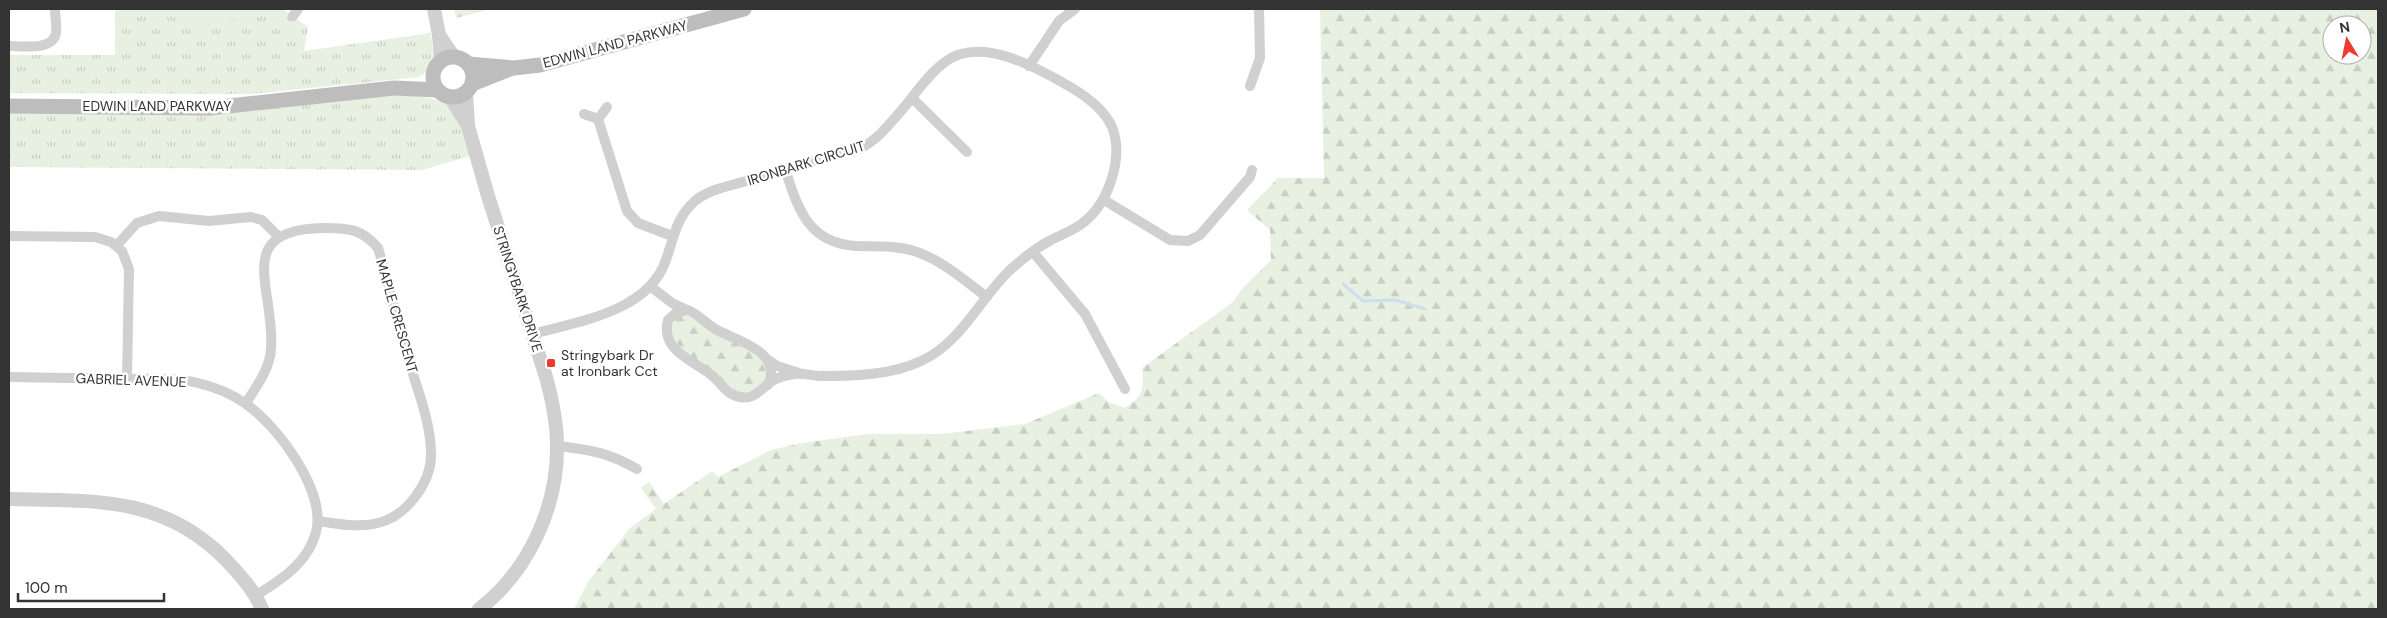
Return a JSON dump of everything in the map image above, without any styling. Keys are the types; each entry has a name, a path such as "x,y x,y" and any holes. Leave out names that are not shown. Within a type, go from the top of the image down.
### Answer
{"main road":[{"name":"EDWIN LAND PARKWAY","path":"468,64 514,68 540,65 744,9"},
{"path":"447,60 468,64 472,74 469,88 456,97 440,88 447,60"},
{"name":"EDWIN LAND PARKWAY","path":"469,88 514,68"},
{"name":"EDWIN LAND PARKWAY","path":"9,106 210,108 394,88 440,88"}],"street":[{"path":"9,46 38,46 52,41 56,35 55,9"},
{"path":"434,9 439,35 447,60"},
{"path":"1029,66 1059,20 1075,9"},
{"path":"1250,86 1260,58 1259,9"},
{"name":"IRONBARK CIRCUIT","path":"532,334 620,308 633,302 650,286 663,266 679,219 701,197 720,189 859,148 873,142 924,82 945,62 968,51 984,51 1029,66 1058,80 1088,99 1111,125 1116,141 1110,185 1104,200 1083,223 1033,252 1009,271 953,339 938,351 916,364 881,372 828,376 802,374 778,378 763,390 750,397 740,397 731,394 711,375 686,360 676,351 668,336 663,303 650,286"},
{"name":"STRINGYBARK DRIVE","path":"440,88 468,126"},
{"name":"STRINGYBARK DRIVE","path":"469,88 468,126 552,402 558,446 553,487 542,525 523,562 509,582 493,599 479,609"},
{"path":"912,98 967,152"},
{"path":"598,119 607,107"},
{"path":"584,114 598,119"},
{"path":"598,119 627,211 638,223 672,236"},
{"path":"785,169 797,207 806,223 818,232 836,243 893,247 916,251 936,259 987,297"},
{"path":"1104,200 1170,240 1188,241 1200,235 1250,177 1252,170"},
{"path":"117,246 138,223 159,216 209,221 251,217 262,220 279,236 269,246 264,261 271,350 265,372 246,404"},
{"name":"MAPLE CRESCENT","path":"279,236 293,230 338,228 359,231 378,248 430,440 432,454 428,473 420,489 410,503 395,515 378,523 361,525 318,521"},
{"path":"9,236 95,237 117,246 126,257 129,269 127,379"},
{"path":"1033,252 1085,314 1125,389"},
{"name":"IRONBARK CIRCUIT","path":"650,286 672,303 696,314 718,331 754,347 775,365 802,374"},
{"path":"667,323 671,316 687,310"},
{"path":"766,358 771,372 768,385"},
{"name":"GABRIEL AVENUE","path":"9,377 171,379 197,383 225,392 246,404 272,426 290,451 311,491 318,521 310,548 295,568 255,596"},
{"path":"558,446 602,452 617,457 637,468"},
{"path":"9,498 105,501 157,514 194,533 218,552 240,574 262,609"}],"green space":[{"path":"115,9 286,9 285,11 308,27 304,51 431,33 434,67 419,77 251,94 9,93 9,55 115,55"},
{"path":"162,9 253,9 235,20 199,25 164,12"},
{"path":"454,9 491,9 456,18"},
{"path":"1320,9 2378,9 2378,609 574,609 588,582 630,528 656,509 641,488 649,482 664,504 712,471 718,477 771,450 802,443 868,434 942,434 1025,424 1099,393 1108,402 1125,408 1136,400 1141,391 1143,386 1142,368 1233,302 1242,289 1271,260 1270,230 1247,210 1278,178 1324,178"},
{"path":"380,96 424,97 445,103 453,109 459,118 470,156 422,170 9,167 9,113"},
{"path":"687,315 757,354 765,369 766,376 760,386 755,390 738,393 680,350 672,336 672,324 678,317"}],"waterway":[{"path":"1343,284 1363,301 1395,300 1425,309"}],"place":[{"name":"Stringybark Dr at Ironbark Cct","path":"551,363"}]}
